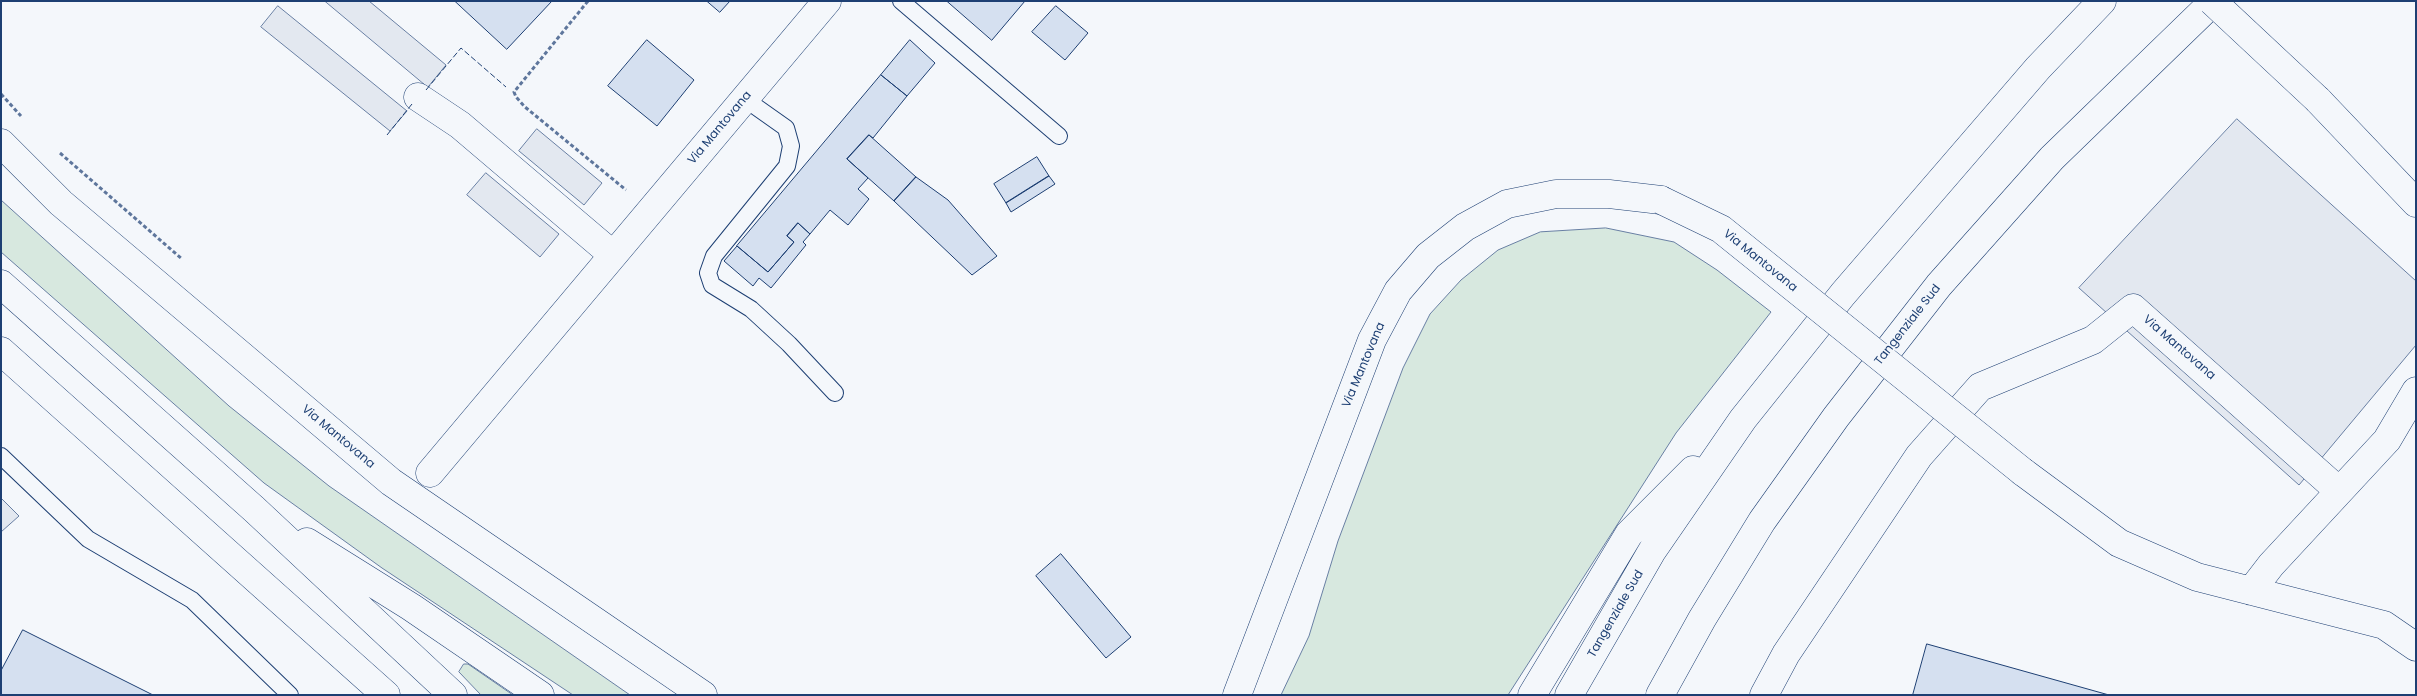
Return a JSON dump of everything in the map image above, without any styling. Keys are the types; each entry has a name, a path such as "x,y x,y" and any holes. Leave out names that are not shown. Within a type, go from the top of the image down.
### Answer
{"main road":[{"name":"Via Mantovana","path":"430,473 827,1"},
{"name":"Tangenziale Sud","path":"1569,695 1652,551 1743,419 1843,294 2038,68 2102,1"},
{"name":"Tangenziale Sud","path":"1660,695 1702,619 1762,521 1836,417 1939,285 2052,158 2213,1"},
{"path":"2213,1 2318,100 2416,203"},
{"path":"418,97 460,125 613,255"},
{"name":"Via Mantovana","path":"1,143 61,203 391,482 703,695"},
{"name":"Via Mantovana","path":"1237,695 1372,340 1398,291 1428,256 1465,227 1507,204 1556,194 1609,194 1661,200 1721,229 2023,472 2119,543 2197,577 2384,625 2416,646"},
{"path":"1,284 254,509 453,695"},
{"name":"Via Mantovana","path":"1764,695 1786,654 1920,456 1980,387 2093,340 2133,308 2340,491"},
{"path":"1,351 386,695"},
{"path":"2251,591 2270,564 2387,440 2416,391"},
{"path":"1532,695 1629,534 1743,419"},
{"path":"254,509 411,607 540,695"}],"lane":[{"path":"901,1 1059,136"},
{"path":"745,99 786,128 791,146 790,153 787,166 714,256 708,273 712,285 752,308 789,344 835,394"},
{"path":"1,456 88,539 192,600 290,695"}],"path":[{"path":"588,1 514,92 516,98 525,107 651,210"}],"shaded area":[{"path":"325,1 369,1 446,65 428,87"},
{"path":"278,6 407,111 390,131 261,27"},
{"path":"2237,119 2416,281 2416,345 2299,485 2079,288"},
{"path":"537,129 602,183 584,205 519,151"},
{"path":"486,173 559,234 540,257 467,195"},
{"path":"1,200 229,406 329,486 630,695 573,695 382,568 264,483 1,252"},
{"path":"1606,228 1674,242 1717,270 1771,312 1676,433 1508,695 1281,695 1309,636 1338,541 1403,368 1430,314 1461,280 1498,250 1540,232"},
{"path":"1,498 19,516 1,532"},
{"path":"464,664 468,664 513,695 481,695 459,672"}],"building":[{"path":"455,1 552,1 507,49"},
{"path":"707,1 730,1 720,12"},
{"path":"947,1 1025,1 992,40"},
{"path":"1056,6 1088,33 1065,60 1032,32"},
{"path":"647,40 694,80 657,126 608,86"},
{"path":"910,40 935,63 907,96 881,75"},
{"path":"881,75 907,96 873,138 869,135 847,159 868,178 858,189 869,199 848,225 830,210 810,234 798,223 787,236 794,242 768,272 737,246"},
{"path":"869,135 916,177 894,201 847,159"},
{"path":"1037,157 1049,176 1006,203 994,184"},
{"path":"1049,176 1055,184 1011,212 1006,203"},
{"path":"916,177 948,200 997,256 972,275 894,201"},
{"path":"798,223 810,234 803,242 806,245 771,288 759,278 753,286 724,261 737,246 768,272 794,242 787,236"},
{"path":"1061,554 1131,637 1106,658 1036,576"},
{"path":"23,630 153,695 1,695 1,671"},
{"path":"1927,644 2109,695 1913,695"}],"fence":[{"path":"426,90 461,48 506,87"},
{"path":"387,135 412,104"}]}
